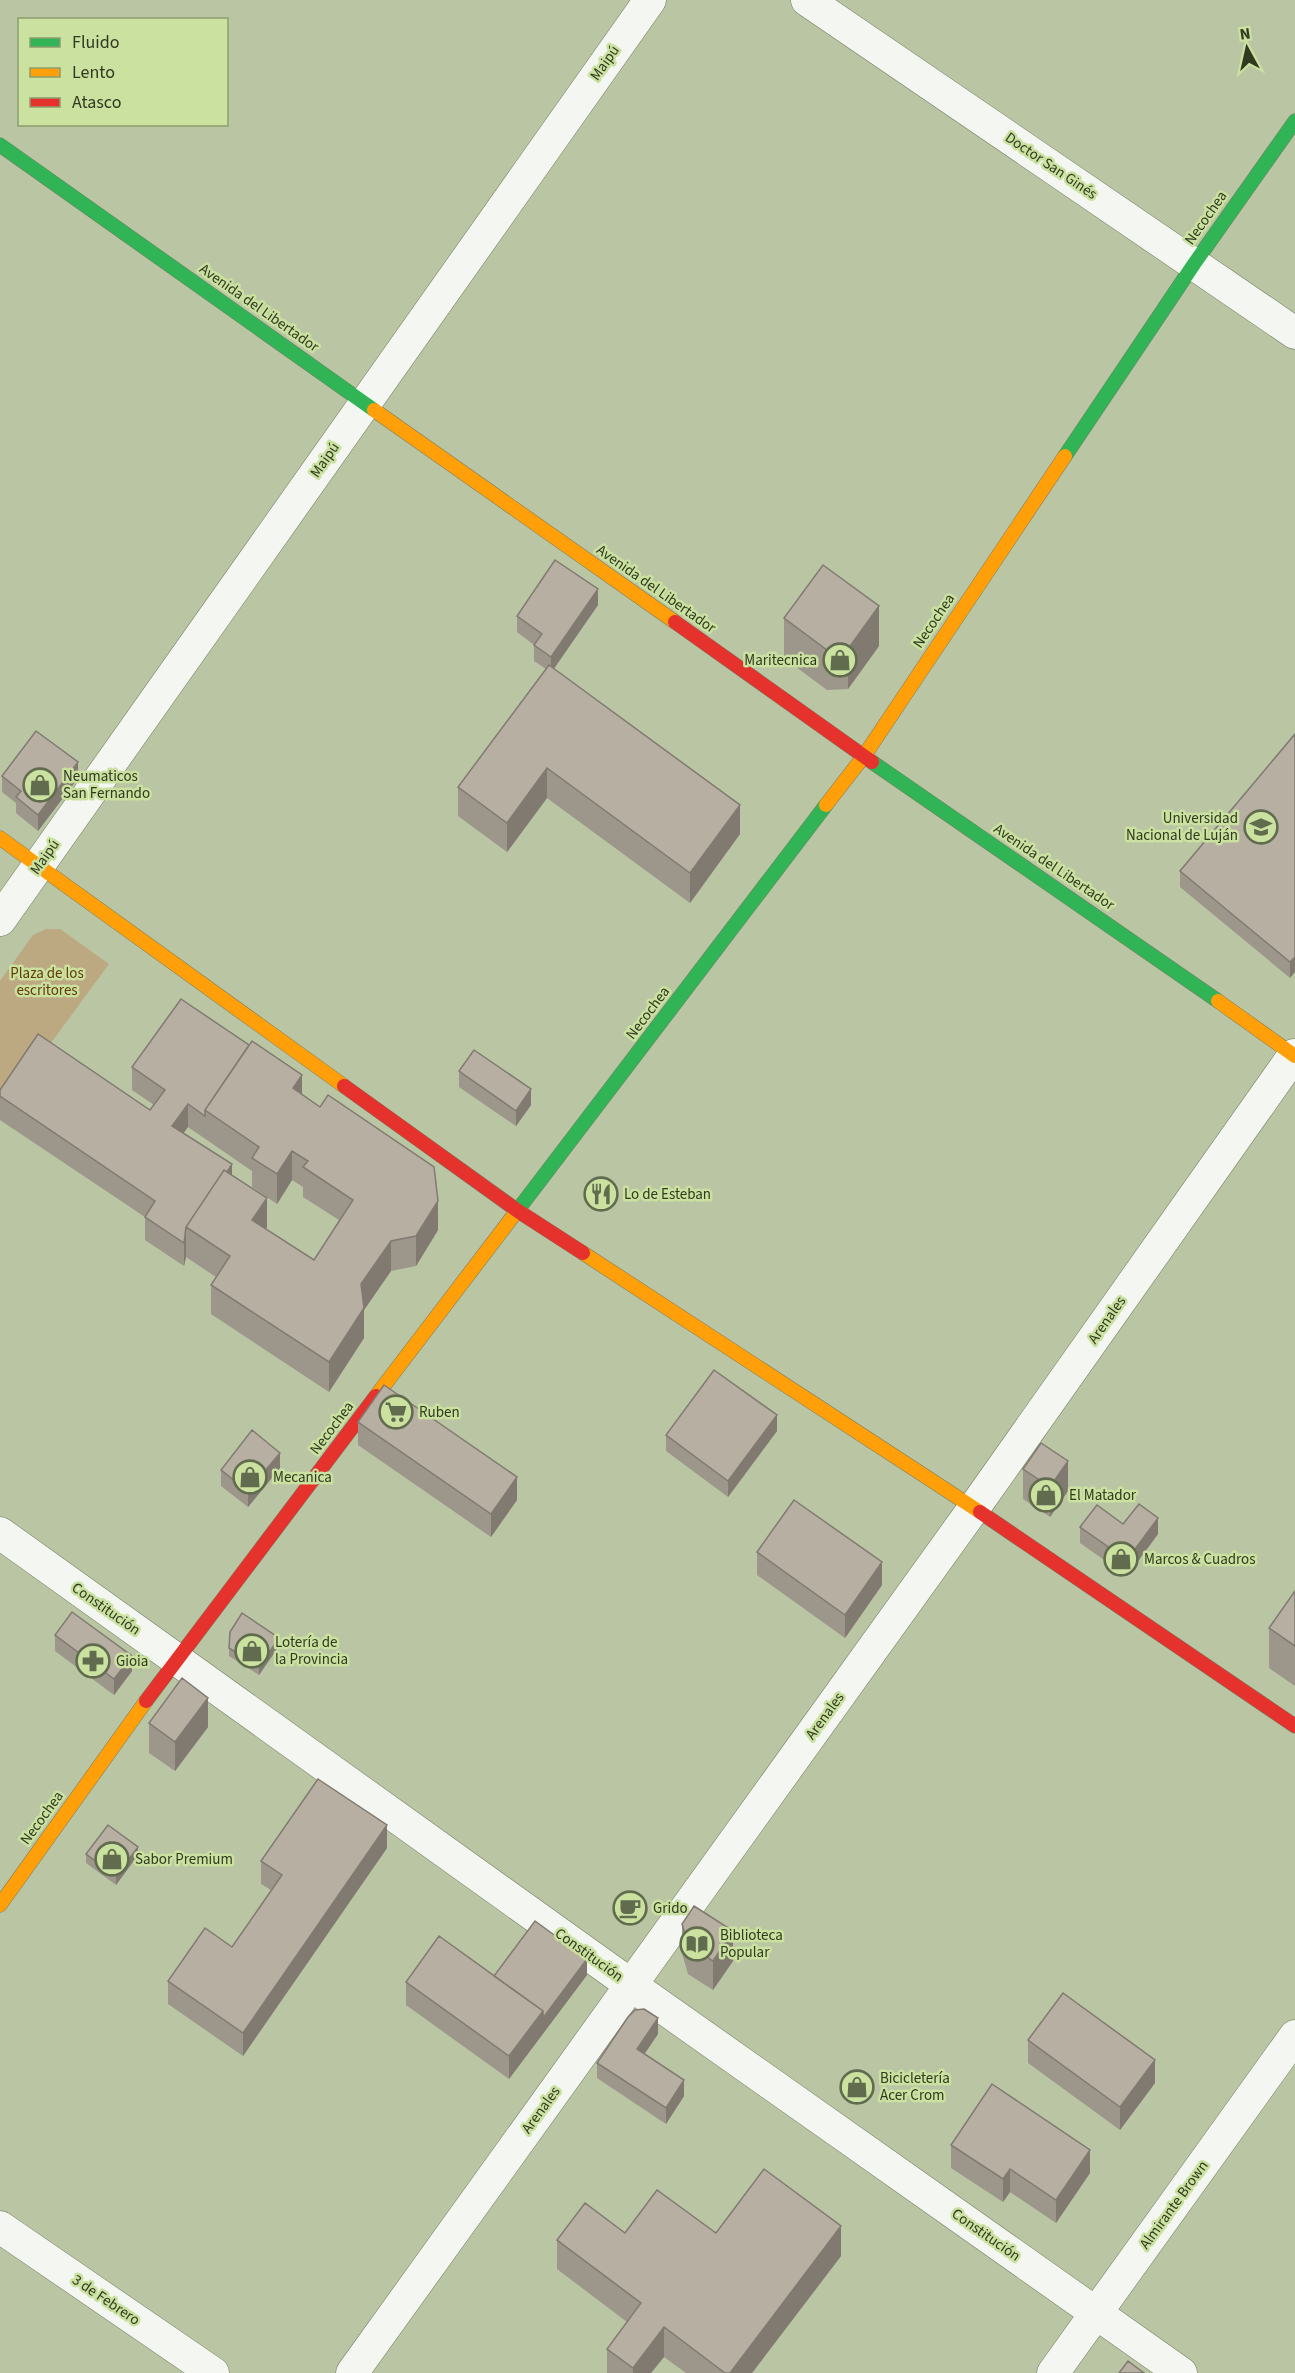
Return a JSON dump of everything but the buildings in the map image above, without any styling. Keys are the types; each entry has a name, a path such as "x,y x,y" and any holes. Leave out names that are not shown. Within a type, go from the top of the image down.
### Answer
{"main road":[{"name":"Necochea","path":"0,1905 176,1659 864,756 1194,264 1295,121"},
{"name":"Avenida del Libertador","path":"0,145 864,756 1122,933 1295,1056"},
{"path":"0,838 518,1211 975,1508 1295,1726"}],"street":[{"name":"Maipú","path":"0,920 650,0"},
{"name":"Doctor San Ginés","path":"807,0 1295,333"},
{"name":"Arenales","path":"352,2373 975,1508 1295,1056"},
{"name":"Constitución","path":"0,1533 631,1985 1181,2373"},
{"name":"Almirante Brown","path":"1053,2373 1295,2036"},
{"name":"3 de Febrero","path":"0,2227 213,2373"}],"green space":[{"name":"Plaza de los escritores","path":"46,929 60,929 109,964 0,1112 0,981 33,935"}],"traffic: fast":[{"path":"1065,456 1194,264 1295,121"},
{"path":"0,145 374,410"},
{"path":"872,762 1218,1001"},
{"path":"517,1211 826,805"}],"traffic: slow":[{"path":"374,410 675,622"},
{"path":"826,805 864,756 1065,456"},
{"path":"0,838 344,1086"},
{"path":"1218,1001 1295,1056"},
{"path":"376,1396 517,1211"},
{"path":"583,1253 980,1512"},
{"path":"0,1905 146,1701"}],"traffic: jam":[{"path":"675,622 872,762"},
{"path":"344,1086 518,1211 583,1253"},
{"path":"146,1701 376,1396"},
{"path":"980,1512 1295,1726"}],"place":[{"name":"Maritecnica","path":"840,660"},
{"name":"Neumaticos San Fernando","path":"40,785"},
{"name":"Universidad Nacional de Luján","path":"1261,827"},
{"name":"Lo de Esteban","path":"601,1194"},
{"name":"Ruben","path":"396,1412"},
{"name":"Mecanica","path":"250,1477"},
{"name":"El Matador","path":"1046,1495"},
{"name":"Marcos & Cuadros","path":"1121,1559"},
{"name":"Lotería de la Provincia","path":"252,1651"},
{"name":"Gioia","path":"93,1661"},
{"name":"Sabor Premium","path":"112,1859"},
{"name":"Grido","path":"630,1908"},
{"name":"Biblioteca Popular","path":"697,1944"},
{"name":"Bicicletería Acer Crom","path":"857,2087"}]}
